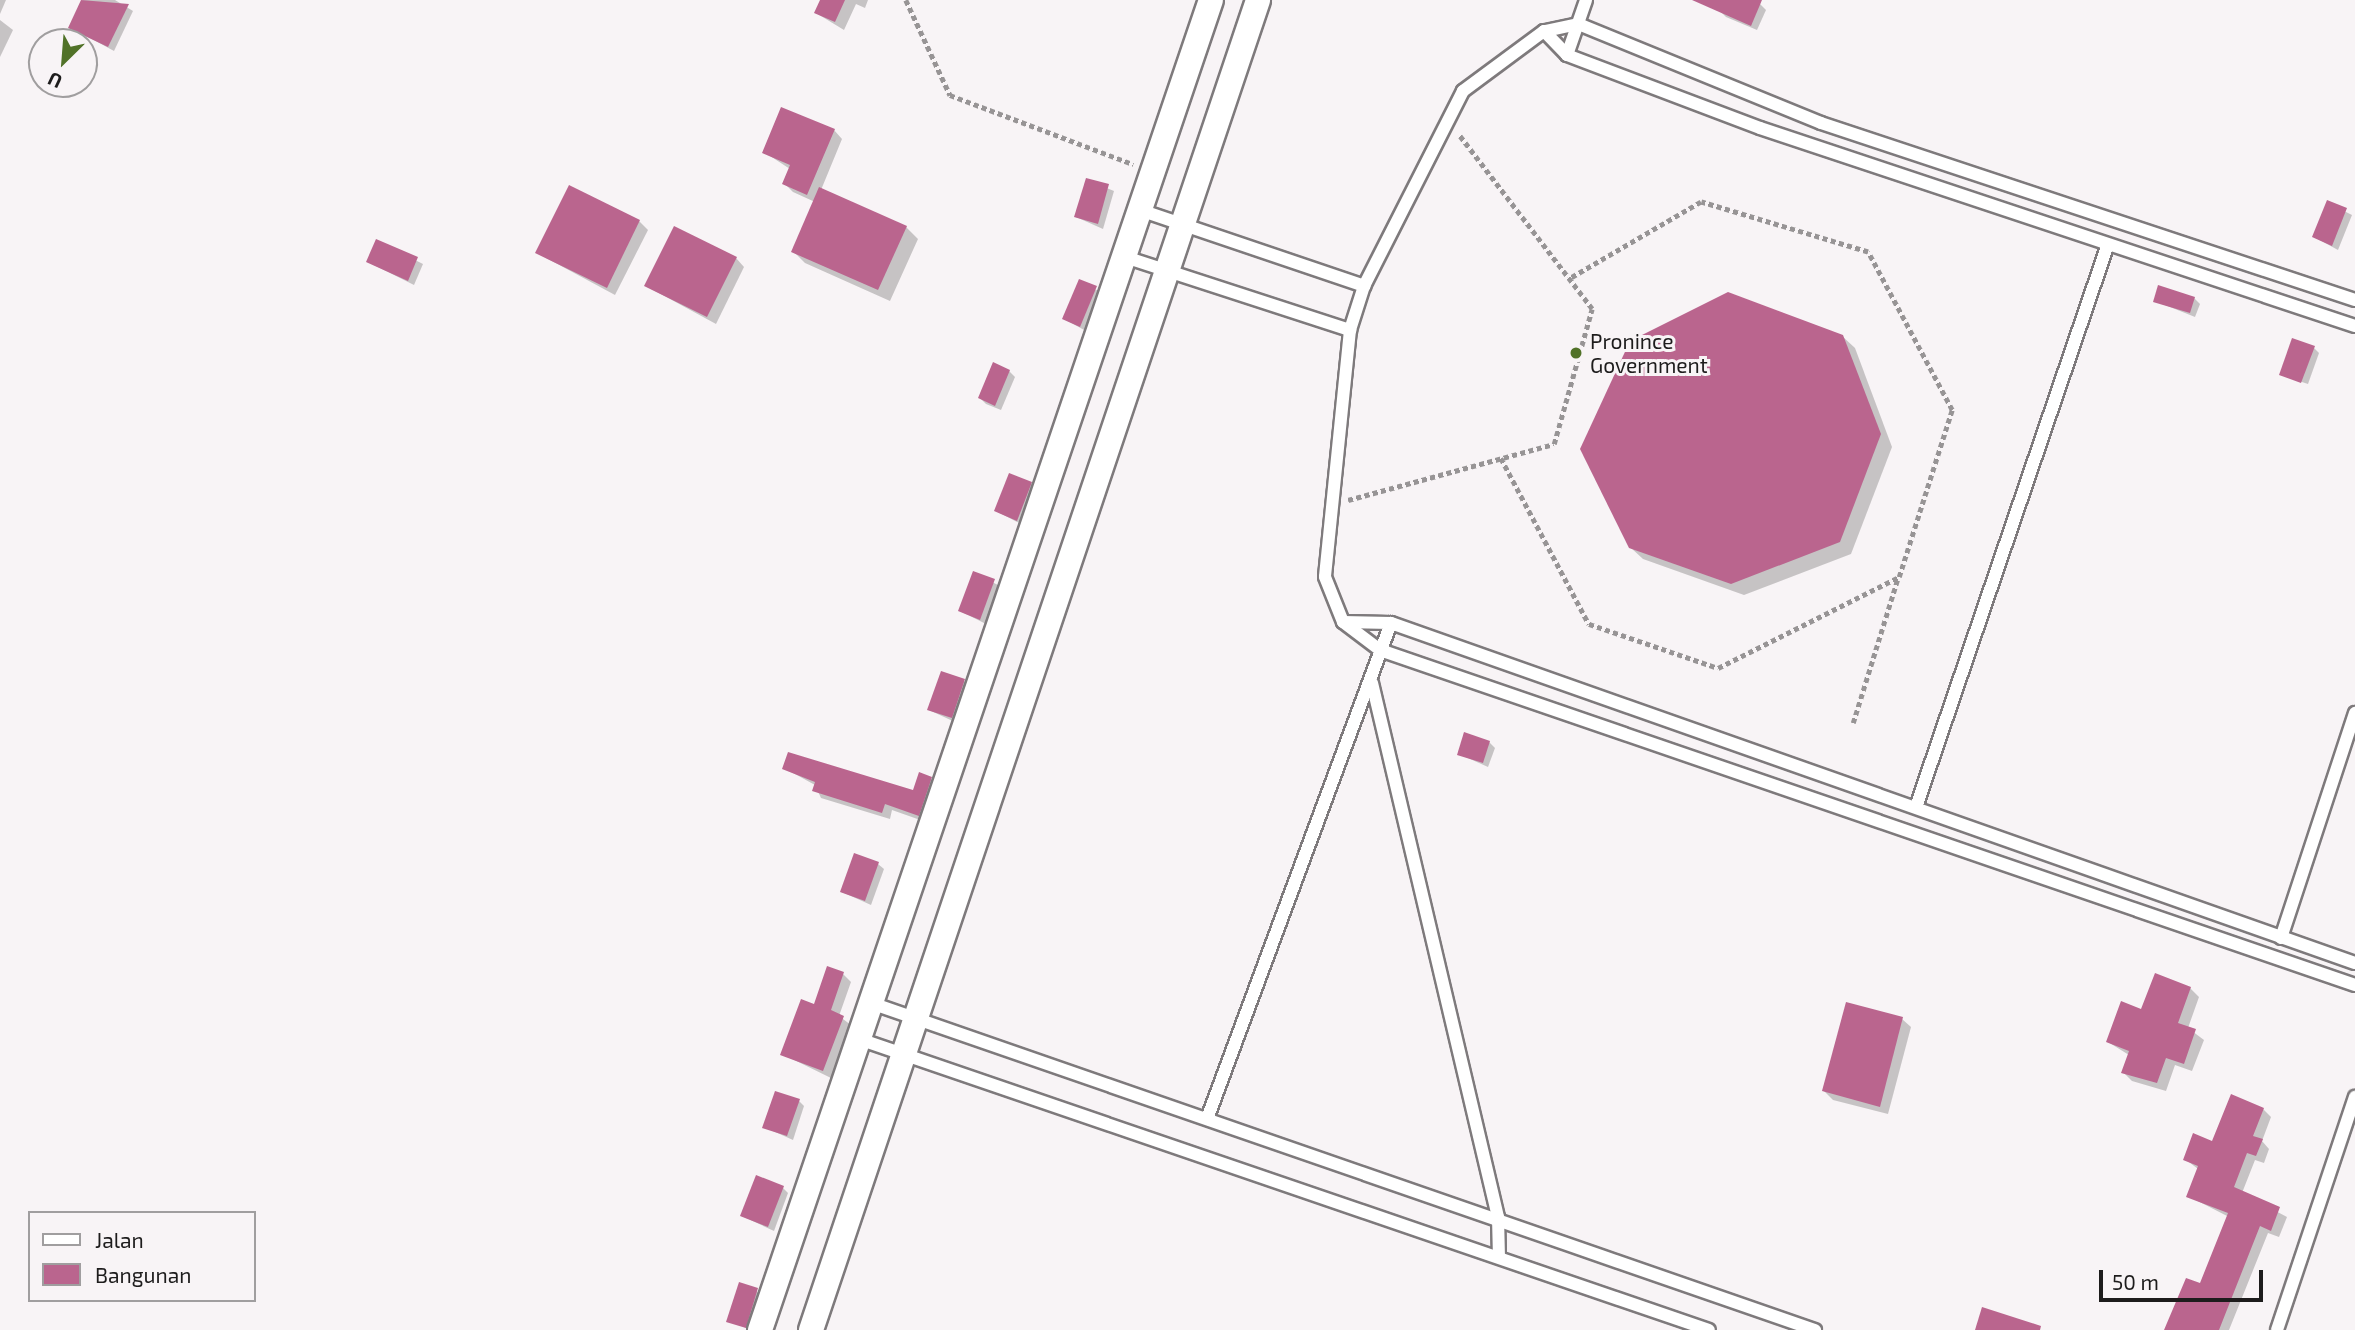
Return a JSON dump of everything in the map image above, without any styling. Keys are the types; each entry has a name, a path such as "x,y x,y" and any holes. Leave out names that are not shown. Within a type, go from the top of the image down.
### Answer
{"street":[{"path":"760,1330 862,1040 1211,0"},
{"path":"811,1330 1165,270 1258,0"}],"lane":[{"path":"1567,55 1586,0"},
{"path":"2355,300 1821,123 1578,24 1544,31 1463,90 1364,286 1350,330 1325,577 1343,622 1380,650 2355,985"},
{"path":"1544,31 1567,55 2107,247 2355,326"},
{"path":"1140,210 1364,286"},
{"path":"1916,807 2107,247"},
{"path":"1125,257 1350,330"},
{"path":"1343,622 1391,623 2355,963"},
{"path":"1207,1119 1372,683 1380,650 1391,623"},
{"path":"1372,683 1498,1217 1499,1257"},
{"path":"2281,938 2355,713"},
{"path":"874,1004 1498,1217 1815,1330"},
{"path":"862,1040 1709,1330"},
{"path":"2277,1330 2355,1097"}],"path":[{"path":"906,0 950,95 1153,172"},
{"path":"1331,505 1554,444 1592,309 1448,121"},
{"path":"1569,279 1700,202 1868,252 1952,410 1853,723"},
{"path":"1501,458 1589,624 1717,668 1899,577"}],"building":[{"path":"81,0 129,4 108,47 98,42 98,28 68,28"},
{"path":"820,0 845,0 835,22 814,13"},
{"path":"1692,0 1762,0 1751,26"},
{"path":"781,107 835,129 807,195 782,184 790,165 762,153"},
{"path":"1086,178 1109,184 1098,224 1074,217"},
{"path":"569,185 640,220 607,288 535,253"},
{"path":"819,187 907,226 878,290 791,252"},
{"path":"2327,200 2347,208 2332,246 2312,237"},
{"path":"674,226 737,257 707,317 644,286"},
{"path":"376,239 418,257 408,281 366,262"},
{"path":"1079,279 1097,286 1080,327 1062,319"},
{"path":"2158,285 2195,297 2190,313 2153,302"},
{"path":"1728,292 1843,335 1881,434 1840,542 1731,584 1629,548 1580,449 1630,341"},
{"path":"2292,338 2315,346 2301,383 2279,375"},
{"path":"993,362 1010,370 995,406 978,398"},
{"path":"1009,473 1032,482 1017,521 994,511"},
{"path":"973,571 995,579 980,620 958,611"},
{"path":"941,671 965,679 952,718 927,710"},
{"path":"1464,732 1490,741 1483,763 1457,755"},
{"path":"788,752 913,790 919,772 932,777 919,816 885,804 882,813 812,791 815,782 782,769"},
{"path":"854,853 879,862 865,901 840,892"},
{"path":"827,966 844,972 831,1010 844,1016 823,1071 780,1055 801,999 814,1004"},
{"path":"2155,973 2191,987 2178,1023 2196,1029 2184,1064 2166,1058 2157,1083 2121,1073 2129,1051 2106,1042 2121,1001 2141,1009"},
{"path":"1846,1002 1903,1017 1880,1107 1822,1091"},
{"path":"775,1091 800,1099 787,1136 762,1128"},
{"path":"2231,1094 2264,1108 2253,1136 2263,1139 2256,1156 2247,1153 2234,1187 2280,1207 2271,1231 2260,1226 2219,1330 2164,1330 2186,1278 2200,1283 2228,1213 2186,1197 2198,1166 2183,1160 2193,1133 2212,1141"},
{"path":"756,1175 784,1186 768,1227 740,1216"},
{"path":"739,1282 758,1288 746,1328 726,1322"},
{"path":"1982,1307 2041,1326 2040,1330 1975,1330"}],"place":[{"name":"Pronince Government","path":"1576,353"}]}
